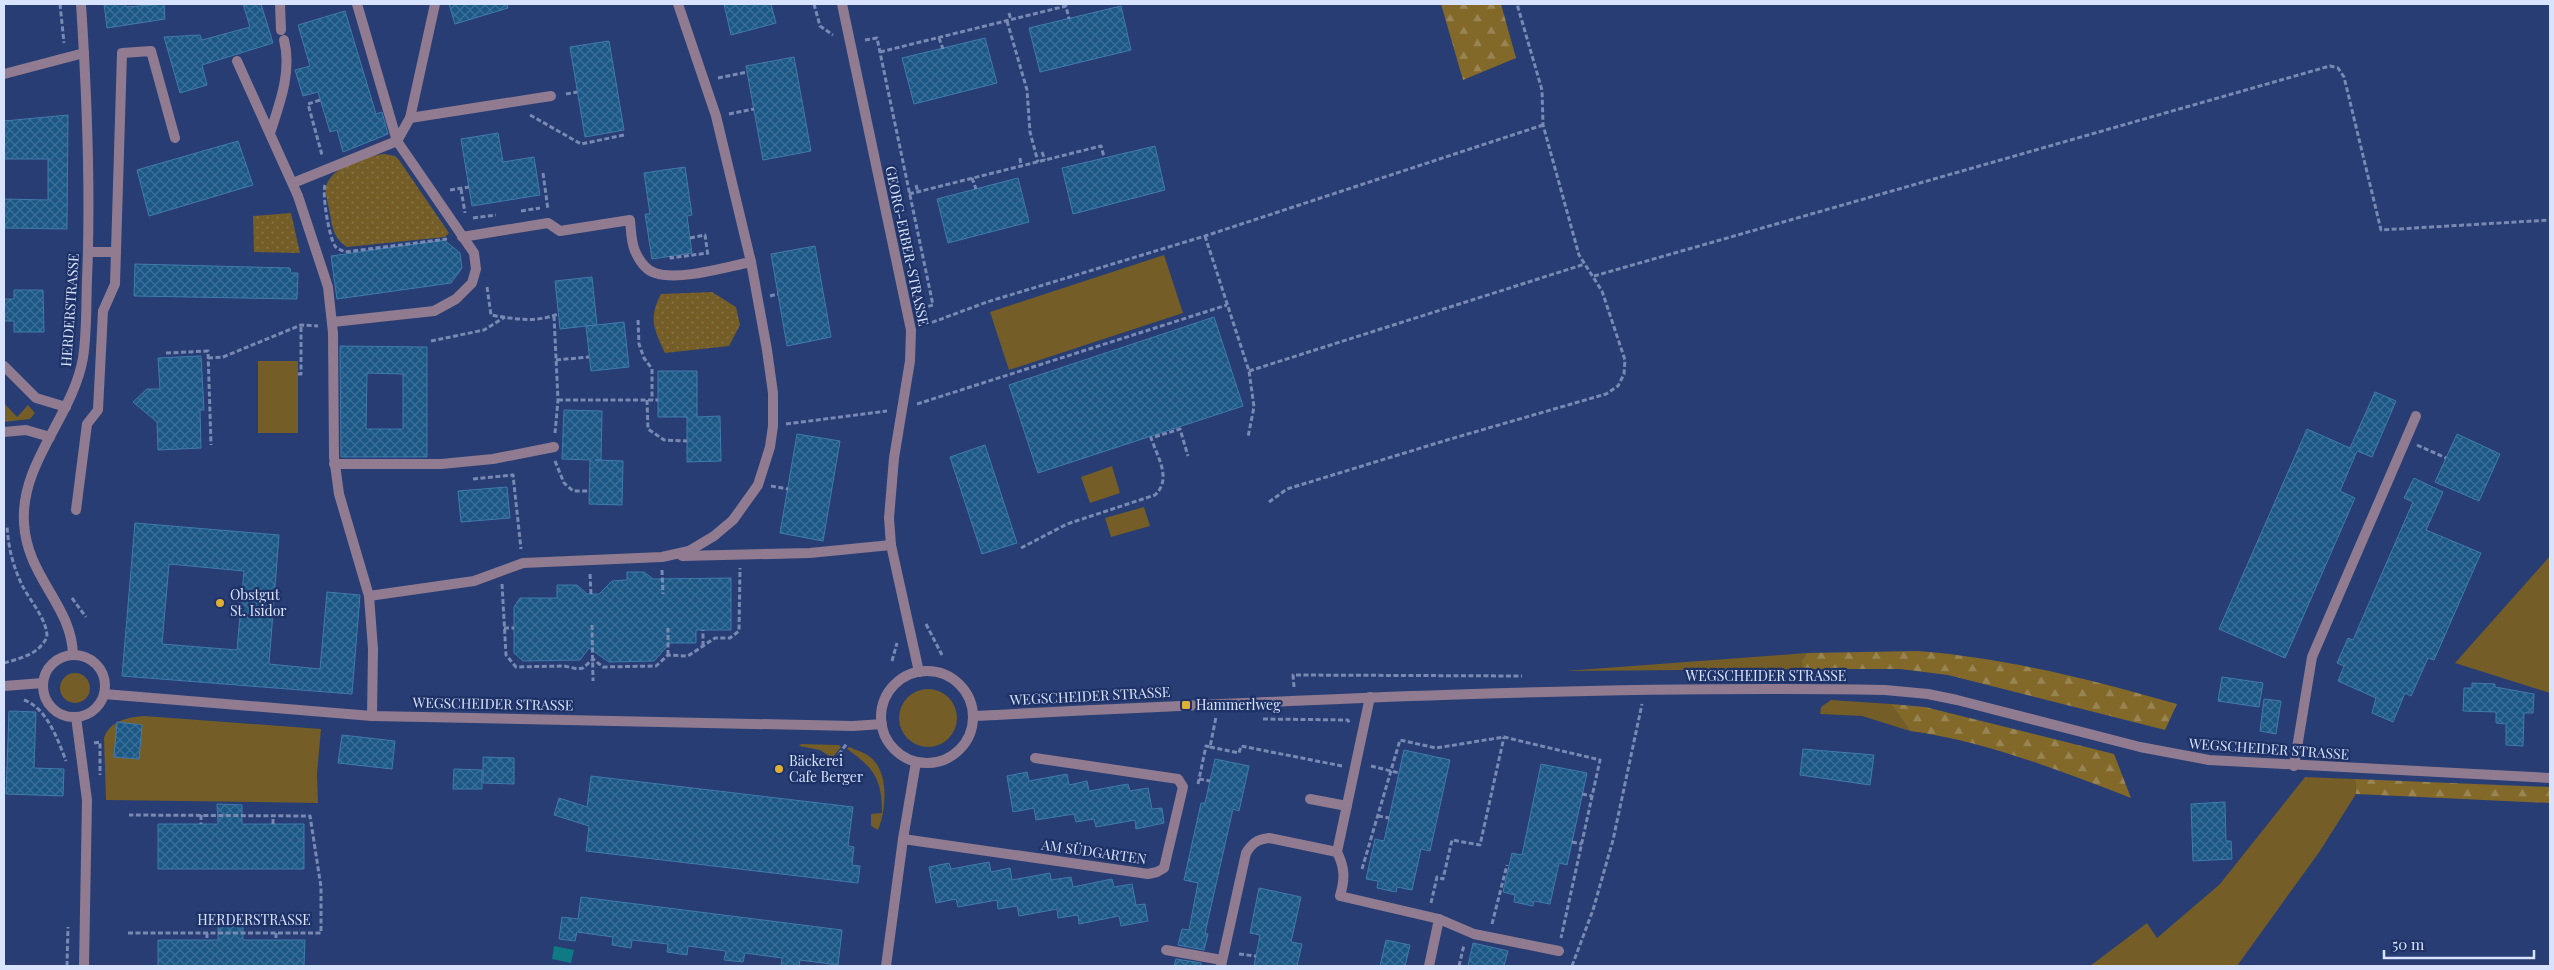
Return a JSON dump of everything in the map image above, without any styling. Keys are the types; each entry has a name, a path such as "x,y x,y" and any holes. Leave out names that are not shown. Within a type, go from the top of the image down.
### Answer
{"street":[{"name":"HERDERSTRASSE","path":"73,655 73,644 63,614 31,561 24,523 24,506 30,481 50,437 75,390 83,355 88,252 88,106 81,4"},
{"path":"270,133 283,93 287,67 280,4"},
{"path":"333,319 434,311 456,299 472,283 476,269 474,254 397,142 357,4"},
{"path":"293,183 397,142 410,118 435,4"},
{"path":"662,557 688,551 714,536 733,520 758,485 770,447 773,426 773,393 751,262 716,116 706,81 687,36 678,4"},
{"name":"GEORG-ERBER-STRASSE","path":"842,4 911,330 910,361 893,468 889,518 891,545 919,672"},
{"path":"76,510 87,424 98,410 104,311 114,290 122,53 151,51 175,138"},
{"path":"4,74 84,53"},
{"path":"237,61 293,183 328,287 333,319 334,464 339,494 368,596 373,649 372,716"},
{"path":"410,118 551,96"},
{"path":"462,237 548,223 560,231 630,220 634,249 644,266 653,273 666,276 751,262"},
{"path":"88,252 116,252"},
{"path":"4,366 36,398 66,408"},
{"path":"2294,766 2312,657 2416,416"},
{"path":"4,432 26,430 50,437"},
{"path":"334,464 441,464 493,459 554,447"},
{"path":"368,596 474,581 523,563 739,553 810,553 891,545"},
{"path":"73,655 85,657 100,669 104,678 104,694 95,709 76,717 57,712 48,704 44,695 44,682 47,672 53,663 73,655"},
{"path":"919,672 943,674 953,680 968,696 973,716 968,738 951,757 938,762 916,762 895,750 884,734 882,724 884,705 892,688 908,676 919,672"},
{"path":"4,686 44,682"},
{"name":"WEGSCHEIDER STRASSE","path":"973,716 1370,697 1646,690 1885,690 1928,694 2176,755 2228,762 2550,778"},
{"name":"WEGSCHEIDER STRASSE","path":"104,694 372,716 853,726 882,724"},
{"path":"1370,697 1337,852 1343,866 1344,880 1340,896 1439,919 1489,937 1558,951"},
{"path":"76,717 87,800 84,966"},
{"name":"AM SÜDGARTEN","path":"903,839 1148,874 1164,868 1183,787 1178,779 1035,758"},
{"path":"886,966 903,839 916,762"},
{"path":"1310,799 1347,806"},
{"path":"1166,950 1221,963 1246,853 1250,846 1262,838 1337,852"},
{"path":"1429,966 1439,919"}],"path":[{"path":"60,4 64,44 68,58"},
{"path":"1269,502 1287,489 1606,394 1618,386 1624,374 1625,360 1602,291 1579,254 1543,125 1542,90 1517,4"},
{"path":"880,52 1066,6 1070,18"},
{"path":"1009,13 1009,20 1026,90 1030,132 1038,162"},
{"path":"986,19 988,26"},
{"path":"864,40 876,38 880,52 933,305 918,309"},
{"path":"939,38 943,49"},
{"path":"886,45 887,50"},
{"path":"1594,276 2330,66 2338,68 2344,77 2381,230 2550,220"},
{"path":"706,81 747,72"},
{"path":"320,100 308,104 328,176 324,189 330,230 335,246 345,252 462,237"},
{"path":"517,101 518,108 581,144 624,135"},
{"path":"716,116 754,109"},
{"path":"911,330 987,302 1204,236 1543,125"},
{"path":"909,194 1101,146 1104,157"},
{"path":"1042,152 1044,160"},
{"path":"1020,158 1021,166"},
{"path":"543,173 548,223"},
{"path":"972,178 976,189"},
{"path":"916,185 918,192"},
{"path":"451,190 469,187"},
{"path":"690,238 705,235 710,270"},
{"path":"1204,236 1249,371 1254,407 1248,437"},
{"path":"671,256 671,258 708,254"},
{"path":"1249,371 1585,264"},
{"path":"485,277 491,315 546,319 558,314"},
{"path":"773,426 902,409 1227,305"},
{"path":"554,316 558,400 554,447 556,467 564,482 573,491 589,491"},
{"path":"431,341 484,330 505,317"},
{"path":"208,358 223,357 301,325 322,327 333,319"},
{"path":"638,320 639,344 644,358 652,368 652,400"},
{"path":"298,374 301,374 301,325"},
{"path":"166,353 208,351 211,445"},
{"path":"556,360 589,357"},
{"path":"916,414 918,394"},
{"path":"558,400 658,400"},
{"path":"648,400 648,429 664,440 687,440"},
{"path":"1021,548 1067,524 1155,495 1162,488 1165,480 1151,438 1180,429 1188,456"},
{"path":"2406,440 2446,458"},
{"path":"473,479 513,475 523,563"},
{"path":"4,664 30,655 38,649 47,637 43,623 15,568 8,540 8,515"},
{"path":"592,659 603,667 656,666 668,655 688,656 715,638 730,638 739,631 739,553"},
{"path":"662,557 662,594"},
{"path":"590,561 591,594"},
{"path":"502,571 506,655 516,667 564,666 583,668 592,659"},
{"path":"924,619 942,655"},
{"path":"592,625 593,681"},
{"path":"504,628 514,628"},
{"path":"668,628 668,655"},
{"path":"703,630 703,646"},
{"path":"1572,966 1606,868 1630,772 1637,723 1646,690"},
{"path":"15,701 31,702 42,714 57,740 67,767"},
{"path":"1428,916 1437,877 1443,879 1452,840 1480,846 1504,737"},
{"path":"1362,870 1400,740 1436,748 1504,737 1600,760 1558,951"},
{"path":"830,767 847,744"},
{"path":"1210,747 1239,753 1241,746 1342,766"},
{"path":"1199,779 1210,781"},
{"path":"1582,794 1592,796"},
{"name":"HERDERSTRASSE","path":"128,933 321,934 321,887 310,816 129,815"},
{"path":"201,816 201,824"},
{"path":"273,816 273,824"},
{"path":"1378,816 1389,818"},
{"path":"1572,842 1582,844"},
{"path":"1365,861 1370,862"},
{"path":"1489,937 1507,865"},
{"path":"67,966 68,918"},
{"path":"1459,966 1467,930"},
{"path":"206,933 207,940"},
{"path":"276,933 276,940"},
{"path":"1237,954 1256,956"}],"shaded area":[{"path":"385,154 395,156 399,160 449,233 445,237 347,247 337,237 332,225 326,194 329,180 334,174 350,163"},
{"path":"291,213 300,253 254,252 253,216"},
{"path":"1164,255 1183,313 1009,370 990,312"},
{"path":"712,292 736,307 740,325 729,346 665,353 654,324 655,310 661,294"},
{"path":"258,361 298,361 298,433 258,433"},
{"path":"4,403 17,417 28,405 35,413 30,419 4,422"},
{"path":"1112,466 1120,493 1090,503 1081,477"},
{"path":"1144,507 1150,526 1111,537 1105,518"},
{"path":"2550,556 2550,693 2455,663"},
{"path":"1807,653 1801,661 1803,669 1565,671"},
{"path":"75,673 86,677 90,688 86,699 75,703 64,699 60,688 64,677"},
{"path":"922,689 934,689 949,697 957,712 957,724 949,739 934,747 922,747 907,739 899,724 899,712 907,697"},
{"path":"1831,700 1891,704 1910,731 1862,716 1820,714 1821,707"},
{"path":"144,716 321,729 317,774 318,803 106,800 104,738 110,728 120,721"},
{"path":"801,744 839,745 841,747 832,758 820,750 799,746"},
{"path":"849,747 863,752 870,757 881,772 884,803 881,822 878,830 871,826 871,814 882,813 882,801 878,783 875,775 864,762 847,749"},
{"path":"2305,777 2355,779 2356,794 2320,851 2237,966 2090,966 2147,923 2157,938 2220,884"},
{"path":"554,946 574,950 571,963 552,959"}],"green space":[{"path":"1441,4 1501,4 1516,58 1463,80"},
{"path":"1918,651 1984,659 2049,671 2177,704 2165,730 1948,675 1900,669 1803,669 1801,661 1807,653"},
{"path":"1891,704 1925,707 2114,754 2131,798 1994,749 1910,731"},
{"path":"2355,779 2550,787 2550,803 2356,794"}],"building":[{"path":"104,4 125,4 126,7 164,4 165,19 107,28"},
{"path":"243,4 261,4 273,43 202,65 207,85 180,93 164,37 200,35 202,40 250,27"},
{"path":"449,4 507,4 508,8 455,24"},
{"path":"724,4 771,4 776,23 731,35"},
{"path":"1121,6 1131,50 1040,72 1029,28"},
{"path":"345,11 376,114 382,112 388,134 343,152 337,130 330,132 318,92 303,96 295,70 310,66 298,25"},
{"path":"985,38 997,83 914,104 902,58"},
{"path":"609,41 624,130 585,137 570,47"},
{"path":"794,57 811,151 763,160 746,66"},
{"path":"68,115 67,229 4,228 4,199 48,200 48,159 4,159 4,121"},
{"path":"498,133 503,162 534,157 540,195 472,206 461,139"},
{"path":"238,141 253,185 149,216 137,170"},
{"path":"1155,146 1165,190 1073,214 1062,168"},
{"path":"685,167 692,215 687,216 692,253 652,259 645,214 650,214 644,173"},
{"path":"1018,178 1029,222 948,243 937,199"},
{"path":"444,240 460,253 462,268 451,283 337,299 331,256"},
{"path":"815,246 831,337 787,346 771,254"},
{"path":"135,264 290,268 291,273 298,273 297,299 134,296"},
{"path":"592,277 597,325 624,322 629,367 591,371 586,326 560,329 555,281"},
{"path":"14,290 43,290 44,332 14,332 14,321 4,321 4,299 14,299"},
{"path":"1214,317 1243,406 1038,473 1009,385"},
{"path":"340,346 427,347 427,457 341,457","holes":["367,373 403,374 403,429 366,429"]},
{"path":"201,356 204,410 200,410 201,448 158,450 157,422 133,402 147,389 160,389 158,358"},
{"path":"658,371 697,371 697,417 720,416 721,461 687,462 687,417 658,417"},
{"path":"2375,392 2396,401 2372,457 2357,451 2340,491 2355,498 2285,658 2219,629 2307,429 2350,448"},
{"path":"564,410 602,411 601,460 595,460 623,461 622,505 589,504 590,460 562,459"},
{"path":"797,434 840,441 823,541 780,533"},
{"path":"2457,434 2500,454 2479,501 2435,482"},
{"path":"985,445 1017,543 982,554 950,457"},
{"path":"2414,478 2443,492 2426,530 2481,553 2434,660 2428,658 2411,696 2405,693 2393,722 2372,713 2376,698 2338,681 2344,666 2337,663 2348,638 2353,640 2413,502 2404,498"},
{"path":"507,487 510,518 461,522 458,491"},
{"path":"135,523 279,535 269,664 320,669 327,592 360,595 352,694 122,676","holes":["169,564 244,571 237,650 162,644"]},
{"path":"627,572 644,572 653,579 731,578 731,630 696,630 696,643 670,643 654,661 609,662 589,648 580,660 523,661 514,653 514,607 520,598 557,598 557,585 577,585 587,594 599,594 612,581 627,580"},
{"path":"2222,677 2263,683 2259,707 2218,701"},
{"path":"2472,683 2495,684 2495,687 2534,694 2533,713 2524,713 2523,746 2506,745 2506,724 2496,723 2496,712 2463,711 2464,688 2472,688"},
{"path":"2264,699 2281,701 2276,734 2260,731"},
{"path":"9,711 36,712 34,768 64,769 63,796 6,794"},
{"path":"117,722 142,725 139,759 114,757"},
{"path":"342,735 395,741 392,769 338,763"},
{"path":"1803,749 1874,755 1870,785 1800,775"},
{"path":"1404,750 1450,760 1430,851 1421,849 1412,890 1397,887 1396,892 1377,888 1378,881 1366,879 1375,839 1384,841"},
{"path":"483,757 514,758 514,784 483,783"},
{"path":"1215,759 1249,766 1239,811 1233,809 1205,933 1208,934 1204,950 1178,945 1182,929 1189,930 1198,883 1184,880 1201,803 1205,803"},
{"path":"1541,764 1587,773 1567,865 1559,863 1550,904 1534,901 1533,906 1514,902 1515,895 1503,892 1512,853 1522,855"},
{"path":"454,769 482,770 482,789 453,789"},
{"path":"1027,772 1029,781 1067,774 1069,785 1087,781 1089,791 1128,784 1130,791 1148,788 1152,809 1162,808 1164,823 1136,829 1135,820 1096,827 1094,819 1076,822 1074,814 1036,820 1034,808 1013,812 1007,776"},
{"path":"591,776 853,807 848,846 854,847 852,865 860,866 858,883 586,851 589,826 554,815 559,798 587,807"},
{"path":"2225,802 2226,841 2231,841 2232,859 2193,861 2191,804"},
{"path":"217,804 242,805 242,824 304,824 304,869 158,869 158,824 218,824"},
{"path":"989,862 991,872 1010,868 1012,880 1050,873 1051,880 1071,877 1073,887 1112,879 1114,887 1132,884 1136,905 1145,904 1148,921 1121,926 1119,916 1079,924 1078,915 1058,918 1057,909 1019,916 1017,906 998,909 997,900 958,907 956,899 936,903 929,867 949,863 951,869"},
{"path":"1259,888 1301,897 1291,942 1302,944 1297,966 1254,966 1260,935 1250,933"},
{"path":"581,897 842,930 838,965 800,960 799,966 781,966 782,958 745,953 743,962 724,960 726,951 688,946 687,955 667,952 668,944 632,940 631,948 612,945 613,937 577,932 575,941 559,939 562,917 578,919"},
{"path":"218,925 243,925 243,940 305,940 304,966 158,966 158,940 218,940"},
{"path":"1386,940 1410,945 1405,966 1380,966"},
{"path":"1473,943 1508,951 1504,966 1468,966"},
{"path":"1176,959 1201,963 1201,966 1174,966"}],"place":[{"name":"Obstgut St. Isidor","path":"220,603"},
{"name":"Hammerlweg","path":"1186,705"},
{"name":"Bäckerei Cafe Berger","path":"779,769"}]}
